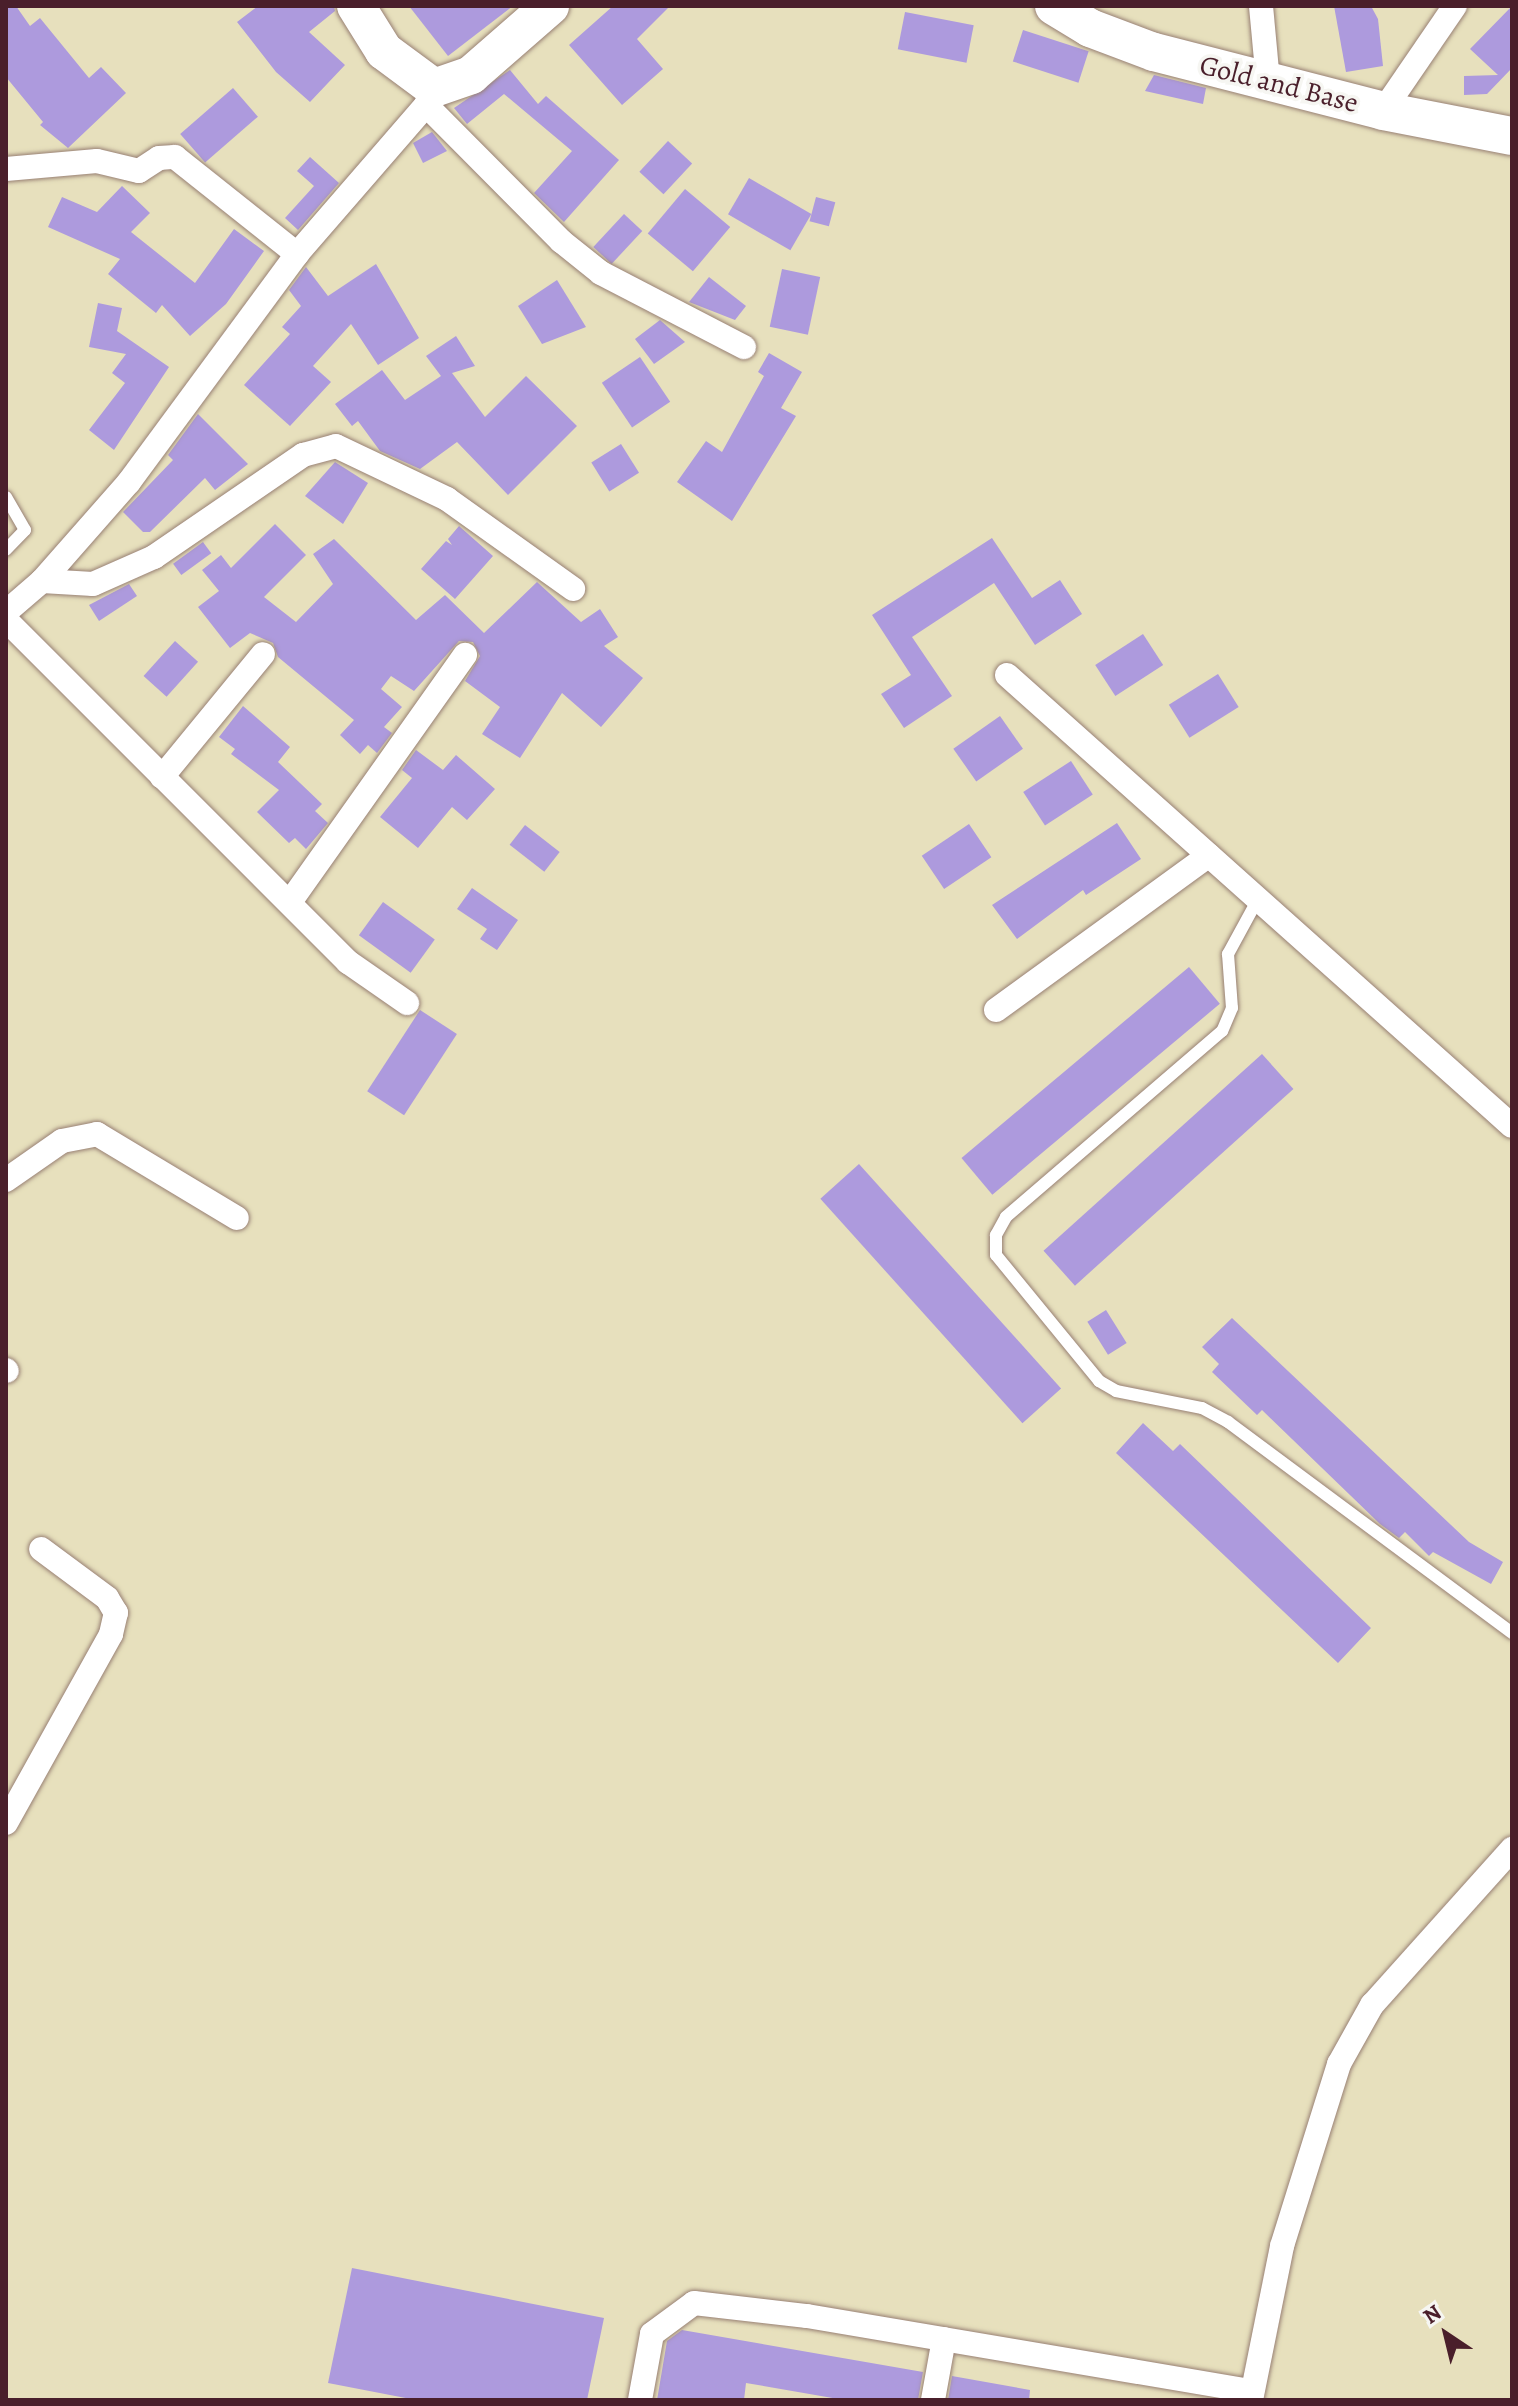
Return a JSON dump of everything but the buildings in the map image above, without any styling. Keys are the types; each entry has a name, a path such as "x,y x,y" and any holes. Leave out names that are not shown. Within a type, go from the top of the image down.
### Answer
{"main road":[{"path":"356,6 384,51 430,97 471,75 550,6"},
{"name":"Gold and Base","path":"1054,6 1090,28 1154,52 1383,111 1512,136"}],"street":[{"path":"1261,6 1268,82"},
{"path":"1383,111 1455,6"},
{"path":"6,612 42,581 129,482 297,254 430,97 561,241 601,273 744,347"},
{"path":"6,169 97,161 139,171 159,158 175,157 297,254"},
{"path":"42,581 93,584 154,557 303,455 336,446 447,499 573,589"},
{"path":"6,620 348,962 407,1003"},
{"path":"162,777 263,654"},
{"path":"290,902 465,655"},
{"path":"1007,675 1512,1126"},
{"path":"996,1010 1209,855"},
{"path":"6,1180 62,1141 97,1134 237,1218"},
{"path":"6,1823 111,1634 116,1613 107,1598 41,1549"},
{"path":"640,2400 652,2334 694,2303 944,2339 1252,2395 1282,2246 1339,2064 1372,2005 1512,1849"},
{"path":"933,2400 944,2339"}],"lane":[{"path":"6,497 25,530 6,550"},
{"path":"1258,899 1228,954 1232,1008 1222,1031 1006,1217 996,1235 996,1255 1099,1381 1116,1391 1202,1408 1228,1422 1512,1633"}]}
